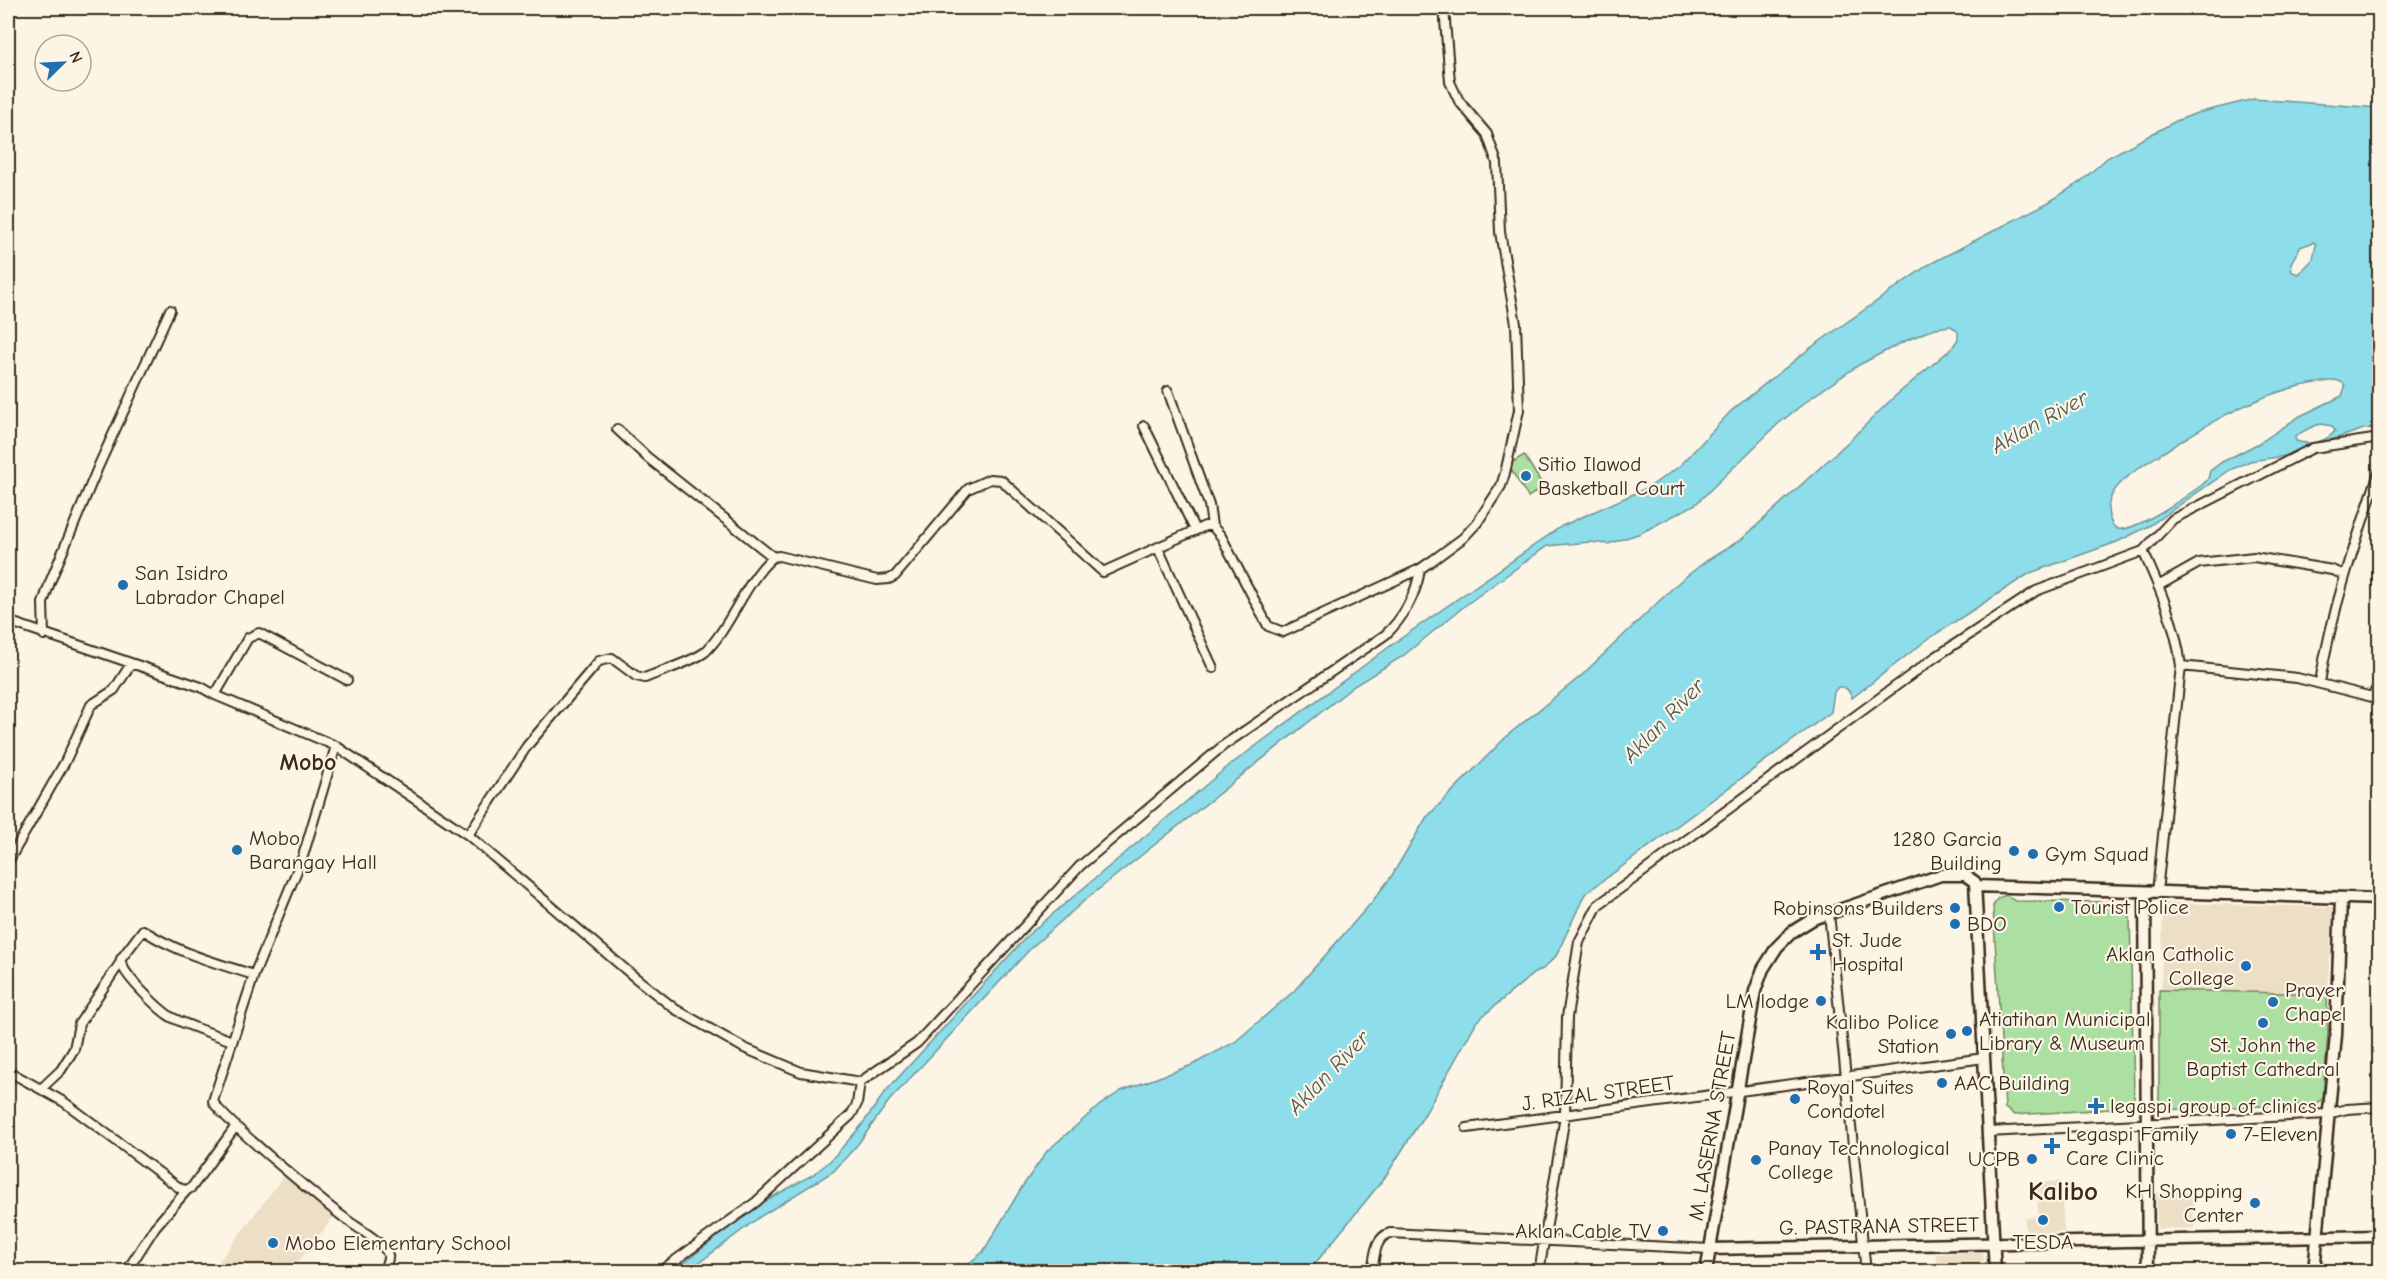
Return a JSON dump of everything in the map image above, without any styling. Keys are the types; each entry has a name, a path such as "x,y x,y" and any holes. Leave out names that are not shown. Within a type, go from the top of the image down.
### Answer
{"street":[{"path":"1168,391 1209,505 1212,526 1221,536 1268,626 1277,631 1283,632 1290,629 1420,569 1463,538 1477,523 1501,486 1519,410 1516,324 1500,232 1497,163 1487,134 1454,93 1449,73 1444,8"},
{"path":"44,635 43,603 50,582 99,465 170,310"},
{"path":"1144,426 1195,530"},
{"path":"617,429 640,451 773,557"},
{"path":"1539,1272 1565,1116 1567,1017 1580,942 1598,906 1934,658 2036,591 2143,551 2173,519 2313,448 2379,438"},
{"path":"2320,682 2328,637 2345,575 2379,470"},
{"path":"468,835 527,746 599,661 612,658 636,676 645,678 701,655 710,646 748,588 773,557 779,556 878,580 889,579 895,576 963,493 978,483 990,479 1001,480 1011,487 1100,571 1108,571 1195,530 1212,526"},
{"path":"1158,548 1214,668"},
{"path":"2143,551 2175,628 2181,666 2157,892"},
{"path":"2158,586 2199,563 2254,557 2332,570 2345,575"},
{"path":"8,621 201,687 336,746 468,835 675,1009 744,1048 801,1072 860,1082 917,1043 1080,866 1224,745 1385,636 1396,625 1418,584 1420,569"},
{"path":"215,695 248,638 259,633 347,680"},
{"path":"8,862 65,762 91,705 114,690 131,664"},
{"path":"2181,666 2320,682 2376,698 2379,682"},
{"path":"336,746 303,856 254,975 213,1101 215,1106 236,1126 384,1248 388,1256 381,1272"},
{"name":"M. LASERNA STREET","path":"1706,1272 1755,991 1771,954 1787,936 1805,923 1941,875 1965,875 1975,884 2379,900"},
{"path":"1975,884 1995,1272"},
{"path":"2145,892 2148,1272"},
{"path":"2314,1272 2336,1035 2341,898"},
{"path":"1829,913 1866,1272"},
{"path":"42,1088 61,1070 74,1049 79,1024 143,930 158,941 181,951 254,975"},
{"path":"120,963 138,987 170,1016 232,1041"},
{"name":"J. RIZAL STREET","path":"1467,1128 1984,1058"},
{"path":"8,1071 64,1102 181,1189 188,1190"},
{"path":"659,1272 756,1202 851,1115 857,1104 860,1082"},
{"path":"1988,1132 2327,1114 2347,1108 2379,1107"},
{"path":"130,1266 155,1227 192,1188 236,1126"},
{"name":"G. PASTRANA STREET","path":"1372,1272 1377,1243 1382,1236 1390,1233 1710,1249 2379,1236"}],"shaded area":[{"name":"Aklan Catholic College","path":"2163,903 2333,907 2327,994 2161,990"},
{"name":"Mobo Elementary School","path":"286,1173 336,1214 291,1271 211,1272"},
{"path":"2061,1181 2064,1232 2025,1234 2025,1218 2038,1217 2037,1183"},
{"path":"2192,1192 2194,1228 2157,1229 2156,1193"},
{"path":"1983,1252 1984,1267 1937,1268 1936,1254"}],"green space":[{"name":"Sitio Ilawod Basketball Court","path":"1524,455 1544,487 1528,497 1508,465"},
{"path":"2006,895 2015,901 2118,902 2127,907 2130,915 2134,1097 2128,1108 2014,1115 2005,1108 1993,906 1998,898"},
{"path":"2159,990 2327,994 2328,1032 2323,1098 2317,1104 2159,1110"}],"water":[{"name":"Aklan River","path":"2254,99 2379,108 2379,427 2364,429 2293,455 2250,461 2230,470 2149,526 2117,542 2030,573 1928,639 1852,698 1846,688 1838,687 1834,692 1831,712 1585,894 1556,956 1477,1021 1426,1112 1386,1176 1309,1271 959,1271 983,1252 1022,1187 1047,1151 1100,1105 1121,1091 1192,1065 1235,1042 1294,991 1391,877 1426,818 1509,734 1581,676 1679,582 1706,561 1742,539 1894,397 1952,348 1958,339 1958,332 1951,326 1935,328 1901,343 1859,365 1812,397 1778,424 1696,504 1641,533 1608,544 1590,542 1547,546 1467,604 1403,656 1354,686 1084,901 1032,947 889,1101 858,1144 834,1171 761,1216 688,1271 672,1272 758,1205 814,1174 831,1160 861,1126 886,1091 1029,934 1226,768 1397,641 1562,526 1649,487 1680,466 1731,411 1809,349 1928,265 2049,202 2080,182 2107,158 2176,121 2197,113","holes":["2314,242 2316,245 2313,259 2299,274 2292,272 2291,263 2300,247","2336,380 2343,383 2345,387 2342,396 2300,416 2261,442 2222,462 2210,471 2208,479 2202,485 2161,512 2136,525 2115,528 2108,510 2110,501 2118,486 2133,472 2208,424 2241,407 2274,393 2308,384","2321,424 2332,426 2335,431 2327,438 2317,442 2296,441 2295,437"]}],"place":[{"name":"Sitio Ilawod Basketball Court","path":"1526,476"},
{"name":"San Isidro Labrador Chapel","path":"123,585"},
{"name":"Mobo Barangay Hall","path":"237,850"},
{"name":"1280 Garcia Building","path":"2014,851"},
{"name":"Gym Squad","path":"2033,854"},
{"name":"Tourist Police","path":"2059,907"},
{"name":"Robinsons Builders","path":"1955,908"},
{"name":"BDO","path":"1955,924"},
{"name":"St. Jude Hospital","path":"1818,952"},
{"name":"Aklan Catholic College","path":"2246,966"},
{"name":"LM lodge","path":"1821,1001"},
{"name":"Prayer Chapel","path":"2273,1002"},
{"name":"St. John the Baptist Cathedral","path":"2263,1023"},
{"name":"Atiatihan Municipal Library & Museum","path":"1967,1031"},
{"name":"Kalibo Police Station","path":"1951,1034"},
{"name":"AAC Building","path":"1942,1083"},
{"name":"Royal Suites Condotel","path":"1795,1099"},
{"name":"legaspi group of clinics","path":"2096,1106"},
{"name":"7-Eleven","path":"2231,1134"},
{"name":"Legaspi Family Care Clinic","path":"2052,1146"},
{"name":"UCPB","path":"2032,1159"},
{"name":"Panay Technological College","path":"1756,1160"},
{"name":"KH Shopping Center","path":"2255,1203"},
{"name":"TESDA","path":"2043,1220"},
{"name":"Aklan Cable TV","path":"1663,1231"},
{"name":"Mobo Elementary School","path":"273,1243"}],"district":[{"name":"Mobo","path":"308,762"},
{"name":"Kalibo","path":"2063,1191"}]}
